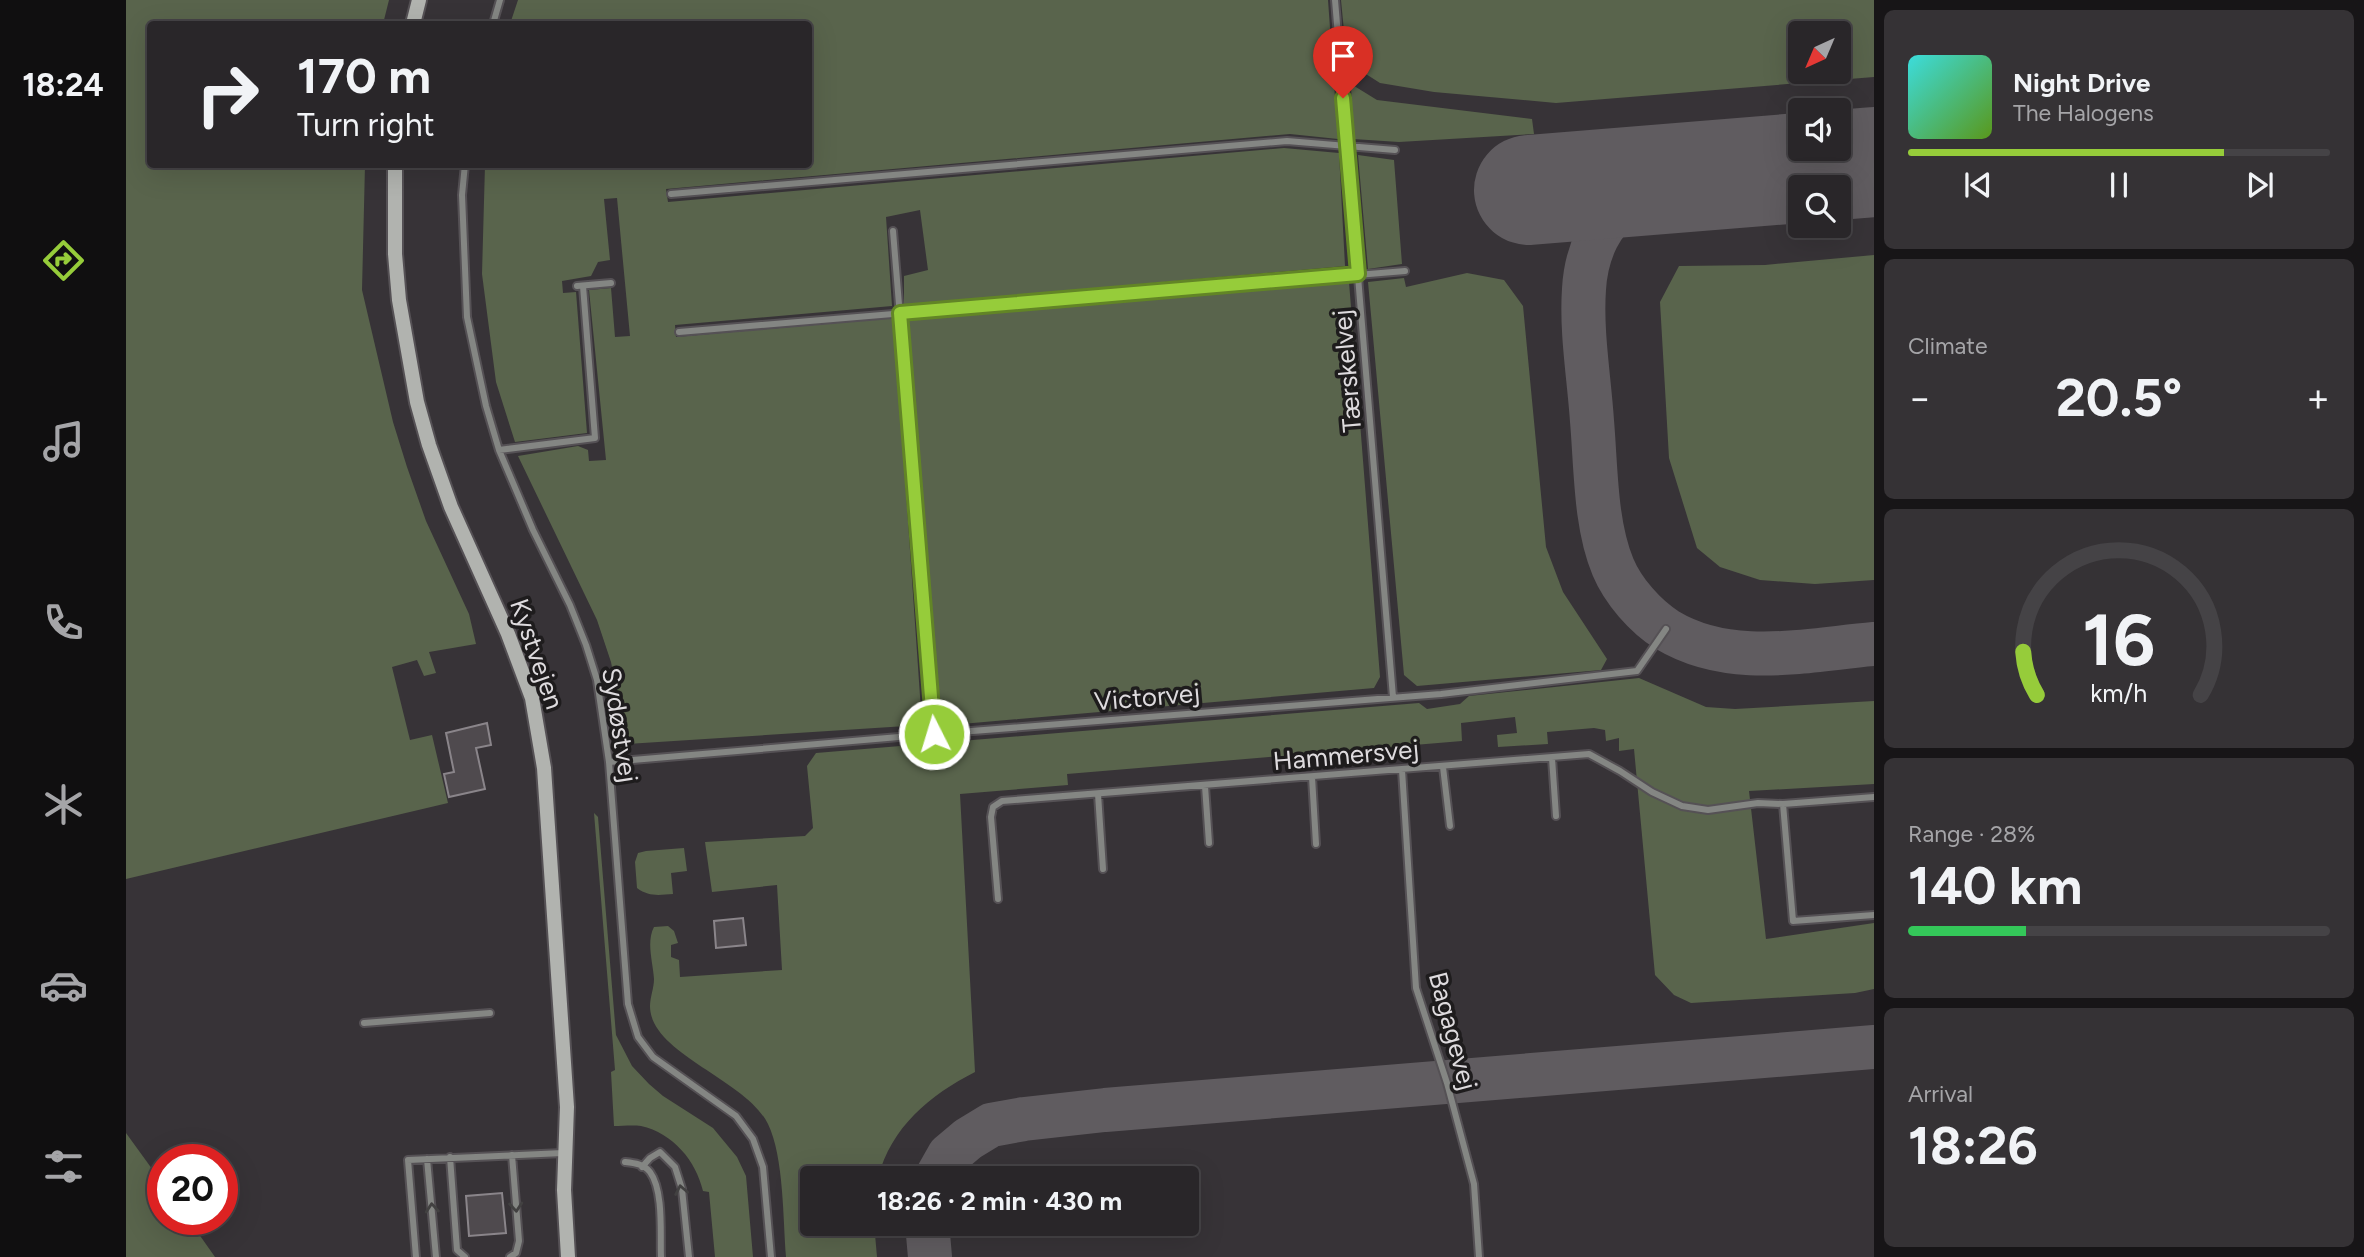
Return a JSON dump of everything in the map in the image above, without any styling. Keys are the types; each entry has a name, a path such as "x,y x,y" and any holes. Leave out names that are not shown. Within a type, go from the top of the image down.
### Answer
{"street":[{"path":"414,21 419,0"},
{"name":"Kystvejen","path":"395,168 395,254 399,300 417,402 429,445 452,507 508,634 532,698 544,768 568,1107 564,1153 568,1257"}],"lane":[{"path":"494,21 500,0"},
{"name":"Tærskelvej","path":"1335,0 1393,697"},
{"path":"671,194 1287,141 1395,149"},
{"name":"Sydøstvej","path":"465,168 462,195 467,317 485,406 499,450 586,645 597,680 609,762 628,1003 638,1037 653,1057 736,1116 753,1139 763,1167 771,1257"},
{"path":"893,231 934,734"},
{"path":"679,332 1405,271"},
{"path":"499,450 595,438 580,286 611,283"},
{"name":"Victorvej","path":"609,762 1441,694 1637,671 1665,629"},
{"name":"Hammersvej","path":"998,899 991,817 993,807 1002,802 1589,754 1652,792 1682,806 1708,810 1758,803 1783,804 1874,797"},
{"path":"1552,758 1556,816"},
{"path":"1443,767 1450,826"},
{"name":"Bagagevej","path":"1402,770 1416,988 1447,1083 1474,1184 1479,1257"},
{"path":"1312,777 1316,844"},
{"path":"1205,786 1209,843"},
{"path":"1098,794 1103,869"},
{"path":"1783,804 1793,921 1874,915"},
{"path":"364,1023 490,1013"},
{"path":"642,1167 660,1152 675,1167 682,1189 689,1257"},
{"path":"416,1257 408,1160 564,1153"},
{"path":"510,1257 516,1253 519,1241 512,1155"},
{"path":"450,1157 457,1250 465,1257"},
{"path":"427,1158 436,1257"},
{"path":"625,1162 638,1163 650,1172 659,1195 661,1257"}],"green space":[{"path":"126,0 389,0 384,21 147,21 147,168 365,168 362,290 393,422 407,467 426,521 469,614 476,644 429,652 436,673 424,676 417,660 392,667 410,740 432,735 448,803 126,879"},
{"path":"518,0 1328,0 1338,139 1290,134 666,189 668,202 1284,148 1339,153 1345,266 904,305 904,276 928,270 920,210 886,217 892,306 675,325 676,337 894,318 922,725 627,744 611,662 597,620 518,456 578,446 588,450 589,461 606,460 589,290 611,288 615,337 630,336 617,198 604,199 610,260 598,262 591,276 562,281 563,293 576,292 587,433 515,442 496,382 482,274 485,168 812,168 812,21 511,21"},
{"path":"1341,0 1874,0 1874,77 1852,79 1852,21 1788,21 1788,84 1556,103 1434,92 1380,83 1347,62"},
{"path":"1351,84 1377,100 1532,119 1534,134 1399,142 1353,139"},
{"path":"1358,155 1394,160 1402,264 1368,269"},
{"path":"1874,255 1874,580 1815,584 1760,580 1720,567 1697,548 1669,458 1660,302 1679,266 1765,265"},
{"path":"1467,273 1504,280 1523,306 1546,547 1563,592 1607,659 1601,670 1417,686 1404,675 1368,282 1404,278 1406,287"},
{"path":"1349,282 1380,677 1374,688 939,726 906,319"},
{"path":"1639,678 1706,707 1735,709 1874,701 1874,784 1749,791 1766,939 1874,923 1874,989 1855,993 1691,1003 1674,995 1655,975 1634,749 1619,751 1619,738 1606,741 1605,730 1594,728 1547,732 1548,744 1498,747 1497,735 1517,733 1515,717 1461,723 1462,741 1067,774 1068,785 960,794 975,1072 943,1091 915,1114 892,1143 882,1166 800,1166 800,1236 875,1236 877,1257 786,1257 780,1171 768,1124 757,1108 740,1093 665,1038 654,1023 650,1006 654,979 650,939 654,927 668,926 674,931 678,943 671,945 671,957 679,960 680,977 782,970 777,885 712,892 705,842 805,836 813,828 807,766 816,753 1419,703 1427,709 1460,704 1469,696"},
{"path":"594,813 598,817 616,1035 632,1066 649,1084 713,1128 737,1157 746,1176 753,1257 715,1257 709,1192 703,1191 689,1159 673,1142 641,1126 614,1126 611,1072 615,1070"},
{"path":"684,848 687,871 671,873 673,894 650,894 637,888 635,862 638,853"},
{"path":"126,1133 147,1162 147,1235 200,1235 215,1257 126,1257"}],"building":[{"path":"487,723 491,745 476,748 485,789 449,797 444,774 454,772 446,733"},
{"path":"743,918 746,945 716,948 714,921"},
{"path":"502,1193 506,1233 469,1236 466,1196"}],"taxiway":[{"path":"1669,179 1637,196 1611,217 1594,244 1585,276 1584,338 1597,495 1603,533 1613,567 1629,594 1643,610 1667,630 1691,642 1716,649 1768,654 1874,644"},
{"path":"943,1166 949,1155 991,1125 1024,1119 1105,1110 1874,1047"},
{"path":"928,1236 930,1257"}],"runway":[{"path":"1529,190 1874,162"}],"route":[{"path":"934,734 900,313 1358,274 1343,98"}]}
